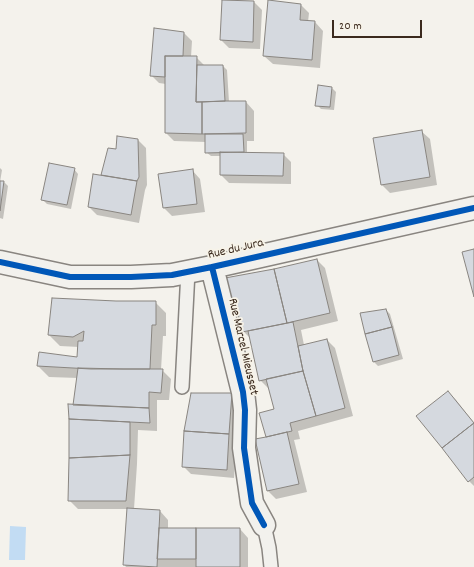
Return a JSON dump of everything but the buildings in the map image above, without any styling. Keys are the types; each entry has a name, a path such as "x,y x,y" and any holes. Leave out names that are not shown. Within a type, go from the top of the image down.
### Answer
{"street":[{"name":"Rue du Jura","path":"0,262 77,277 172,275 474,208"},
{"name":"Rue Marcel Mieusset","path":"212,267 243,392 245,410 244,448 252,503 264,525"}],"lane":[{"path":"182,387 188,271"},
{"name":"Rue Marcel Mieusset","path":"264,525 271,567"}],"water":[{"path":"10,526 26,527 25,560 9,560"}],"cycle path":[{"path":"0,262 70,277 172,275 474,208"},
{"path":"212,267 243,392 245,410 244,448 252,503 264,525"}]}
